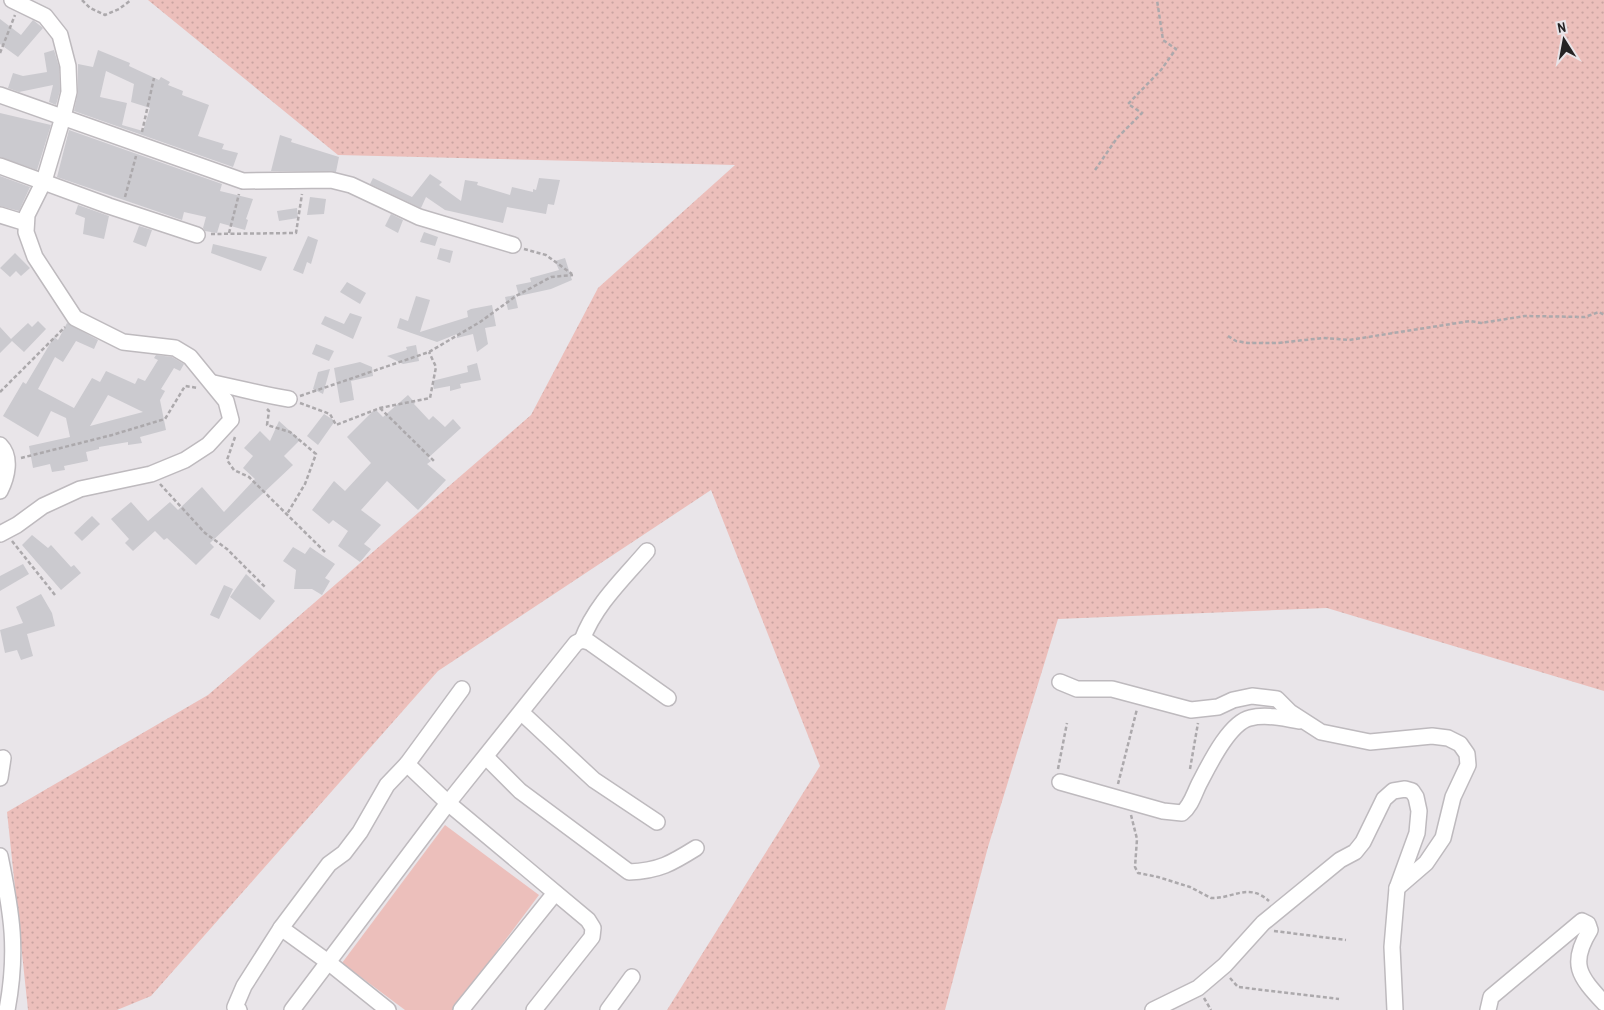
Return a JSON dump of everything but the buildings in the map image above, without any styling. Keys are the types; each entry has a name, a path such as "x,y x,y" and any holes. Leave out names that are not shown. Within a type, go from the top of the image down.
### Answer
{"street":[{"path":"3,532 43,506 80,489 151,474 185,460 208,445 231,420 226,401 214,383 190,357 175,348 123,342 75,318 35,257 26,232 27,215 44,181 63,117 69,92 68,66 60,35 45,16 15,2"},
{"path":"0,95 243,181 330,180 351,184 419,217 513,245"},
{"path":"0,166 109,206 197,235"},
{"path":"0,215 26,223"},
{"path":"214,383 255,394 289,399"},
{"path":"0,445 5,450 8,462 0,491"},
{"path":"582,640 588,623 600,605 647,551"},
{"path":"292,1010 448,803 522,713 576,643 582,640 589,642 668,698"},
{"path":"1060,682 1077,689 1112,689 1191,710 1218,707 1233,700 1252,696 1277,699 1290,712 1321,732 1370,742 1432,736 1448,738 1460,744 1467,754 1468,765 1453,797 1443,838 1426,864 1398,888"},
{"path":"251,1010 235,1009 244,986 281,928 328,864 344,852 360,832 387,785 407,764 462,689"},
{"path":"522,713 594,780 657,822"},
{"path":"1060,782 1163,811 1182,813 1187,808 1202,778 1238,723 1251,717 1276,717 1306,722"},
{"path":"486,757 520,791 630,872 650,871 668,865 696,848"},
{"path":"0,778 3,758"},
{"path":"407,764 448,803 588,920 593,928 592,938 534,1010"},
{"path":"1153,1010 1198,988 1224,965 1258,928 1340,860 1354,852 1362,842 1384,799 1393,791 1405,788 1412,791 1418,803 1417,833 1398,888 1392,947 1395,1010"},
{"path":"0,856 13,923 7,974 7,1010"},
{"path":"461,1010 555,893"},
{"path":"1488,1010 1491,997 1582,921 1588,924 1590,930 1582,944 1577,961 1585,982 1604,1002"},
{"path":"281,928 328,962 388,1010"},
{"path":"608,1010 632,978"}],"path":[{"path":"82,0 90,8 105,15 119,9 131,0"},
{"path":"1095,170 1117,138 1142,113 1128,104 1161,70 1176,49 1164,40 1157,0"},
{"path":"0,53 15,2"},
{"path":"229,233 243,181"},
{"path":"197,235 296,233 303,190 294,181"},
{"path":"289,399 429,352 480,322 516,296 551,277 573,274 546,255 513,245"},
{"path":"1228,336 1236,341 1256,343 1278,343 1323,338 1349,340 1470,321 1481,323 1525,316 1584,317 1599,312 1604,315"},
{"path":"0,392 75,318"},
{"path":"289,399 330,414 336,425 380,408 430,398 436,367 429,352"},
{"path":"8,462 165,419 185,386 197,388 214,383"},
{"path":"380,408 435,462"},
{"path":"231,420 236,426 237,433 227,460 234,470 249,477 326,552"},
{"path":"267,425 290,432 316,454 305,484 287,514"},
{"path":"151,474 205,533 227,549 265,587"},
{"path":"3,532 55,595"},
{"path":"1139,696 1118,798 1135,828 1137,848 1135,867 1138,873 1183,885 1211,898 1234,892 1252,892 1268,899 1278,912"},
{"path":"1189,774 1199,720 1197,710"},
{"path":"1060,782 1057,771 1068,723"},
{"path":"1258,928 1346,940"},
{"path":"1224,965 1230,980 1238,987 1339,999"}],"shaded area":[{"path":"148,0 1604,0 1604,691 1327,608 1058,619 988,847 945,1010 667,1010 820,766 711,490 438,671 151,996 117,1010 28,1010 7,812 208,695 531,415 598,288 735,165 338,155"},
{"path":"445,825 539,895 453,1010 405,1010 342,963"}]}
